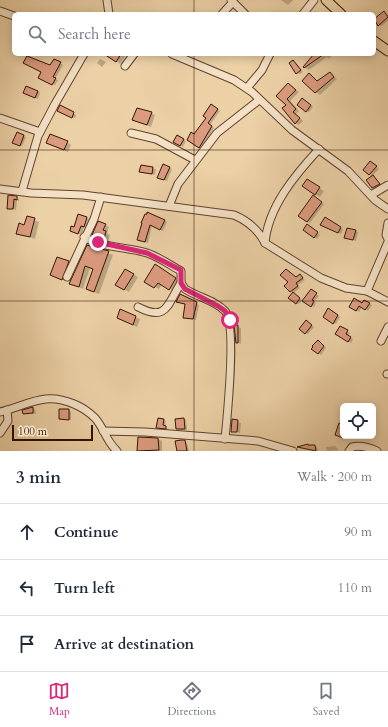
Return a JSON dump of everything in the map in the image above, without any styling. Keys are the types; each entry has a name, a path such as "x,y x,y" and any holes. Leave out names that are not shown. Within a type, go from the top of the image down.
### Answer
{"main road":[{"path":"326,0 339,12"},
{"path":"376,42 388,51"}],"street":[{"path":"107,0 109,12"},
{"path":"305,12 314,0"},
{"path":"224,12 232,1 243,12"},
{"path":"0,11 12,15"},
{"path":"22,191 40,132 80,56"},
{"path":"125,66 132,56"},
{"path":"177,56 234,80 247,88 292,130 348,172 371,195 388,209"},
{"path":"247,88 262,70 269,56"},
{"path":"169,206 178,184 217,133 259,100"},
{"path":"0,118 40,132"},
{"path":"131,133 156,139 195,160"},
{"path":"265,243 266,229 281,198 318,149"},
{"path":"371,195 388,185"},
{"path":"0,189 101,197 210,210 234,215 246,220 261,236 265,243 321,278 346,288 367,292 388,302"},
{"path":"67,277 84,237 94,220 101,197"},
{"path":"367,292 388,240 386,235 388,223"},
{"path":"84,237 98,242 147,253 181,270 181,283 170,303 163,312 154,314 138,307"},
{"path":"181,283 191,293 225,311 230,320 230,390 225,439"},
{"path":"381,341 388,327"},
{"path":"0,433 8,421 3,411 49,397 64,400 80,406 94,418 110,445 116,451"},
{"path":"103,431 145,432 258,441 293,451"},
{"path":"348,450 356,446 367,447 377,451"}],"building":[{"path":"384,11 388,17 378,26 376,17"},
{"path":"27,56 50,65 54,59 61,62 53,77 56,78 52,85 38,78 41,72 23,63"},
{"path":"107,56 120,56 116,62"},
{"path":"312,56 321,56 304,68 303,67"},
{"path":"293,60 301,70 296,74 289,63"},
{"path":"330,72 334,77 315,93 302,81 309,73 317,81"},
{"path":"288,83 296,90 287,99 296,109 293,112 300,118 295,124 282,108 286,105 276,96"},
{"path":"26,86 38,91 35,98 23,93"},
{"path":"302,98 311,105 306,112 297,105"},
{"path":"211,104 218,109 208,123 212,126 199,148 187,140 191,132 194,134 206,118 203,116"},
{"path":"60,105 74,112 72,118 57,111"},
{"path":"137,108 152,112 147,125 132,120"},
{"path":"17,132 24,135 20,146 12,143"},
{"path":"50,134 68,141 64,150 46,143"},
{"path":"177,135 184,139 180,146 173,142"},
{"path":"370,161 377,166 369,175 363,170"},
{"path":"163,164 170,167 164,180 157,178"},
{"path":"141,165 153,167 152,174 139,172"},
{"path":"373,175 380,184 372,188 366,180"},
{"path":"307,179 320,187 315,195 302,186"},
{"path":"8,195 17,196 17,200 14,199 13,209 7,209"},
{"path":"313,195 322,202 307,222 298,216"},
{"path":"147,212 165,220 160,230 150,225 145,242 137,240 141,223"},
{"path":"78,214 87,217 84,227 81,226 78,234 70,231 71,226 74,227"},
{"path":"27,216 35,218 30,237 16,234 19,223 24,225"},
{"path":"325,217 341,227 338,233 320,225"},
{"path":"98,221 106,224 103,230 106,231 104,239 92,235"},
{"path":"307,224 318,232 314,238 303,230"},
{"path":"347,228 356,230 353,240 344,238"},
{"path":"87,245 109,251 94,292 86,289 93,269 85,266 79,287 69,284"},
{"path":"57,257 69,261 62,280 50,275"},
{"path":"155,264 176,278 169,290 158,283 154,288 144,282"},
{"path":"125,269 134,274 124,290 115,285"},
{"path":"286,269 296,277 300,274 303,278 296,283 298,286 290,292 284,286 288,282 280,275"},
{"path":"311,289 317,293 312,300 314,301 311,307 302,301"},
{"path":"293,292 300,298 296,304 288,298"},
{"path":"180,294 197,302 193,319 183,318 185,304 176,302"},
{"path":"354,298 362,303 364,300 370,303 365,310 359,306 356,311 349,307"},
{"path":"328,308 338,315 333,324 323,317"},
{"path":"120,309 136,316 133,325 117,318"},
{"path":"306,320 312,325 305,334 299,329"},
{"path":"234,325 238,325 238,343 236,343"},
{"path":"340,326 348,330 346,334 351,337 348,342 335,334"},
{"path":"318,340 324,346 318,354 311,349"},
{"path":"33,407 33,413 23,414 22,410"},
{"path":"59,409 69,409 69,420 59,419"},
{"path":"158,418 164,419 163,425 166,426 166,429 156,428"},
{"path":"184,418 185,429 176,429 175,419"},
{"path":"232,419 238,420 237,432 231,432"},
{"path":"339,423 340,437 335,435"},
{"path":"138,437 158,438 159,450 137,451"},
{"path":"185,440 187,451 177,451 175,441"},
{"path":"308,444 315,445 316,451 297,447"}],"route":[{"path":"98,242 147,253 181,270 181,283 185,289 218,306 225,311 230,320"}]}
